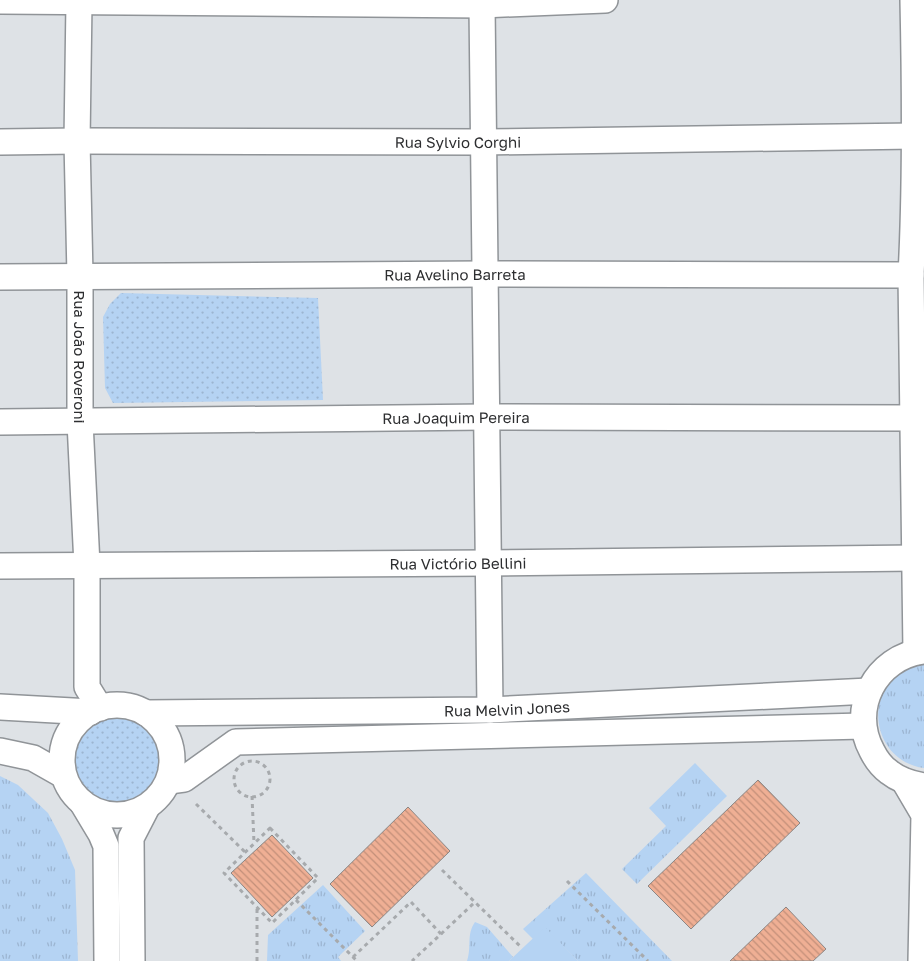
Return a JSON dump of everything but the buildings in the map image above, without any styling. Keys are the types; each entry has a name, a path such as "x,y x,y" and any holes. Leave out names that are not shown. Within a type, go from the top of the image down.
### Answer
{"street":[{"path":"0,1 482,5 605,0"},
{"path":"913,0 919,72 915,136 918,243 911,275 919,418 915,558 920,652 902,657 888,666 877,677 869,691 864,708 863,726 867,743 876,759 888,772 914,783 924,815 922,961"},
{"name":"Rua João Roveroni","path":"79,2 77,141 80,276 80,422 87,565 87,687 96,710"},
{"path":"482,5 490,710"},
{"name":"Rua Sylvio Corghi","path":"0,142 483,142 915,136"},
{"name":"Rua Avelino Barreta","path":"0,278 485,274 911,275"},
{"name":"Rua Joaquim Pereira","path":"0,422 486,417 919,418"},
{"name":"Rua Victório Bellini","path":"0,566 915,558"},
{"name":"Rua Melvin Jones","path":"146,713 490,710 869,691"},
{"path":"0,708 96,710 116,705 131,707 146,713 158,723 167,736 172,751 172,766 168,781 160,796 147,807 131,814 115,816 98,812 83,804"},
{"path":"96,710 77,723 66,738 62,756 63,775 71,791 83,804 106,846 107,961"},
{"name":"Rua Melvin Jones","path":"168,781 184,779 236,742 863,726"},
{"path":"0,751 33,758 63,775"},
{"path":"132,961 131,838 147,807"}],"path":[{"path":"253,761 264,765 270,775 270,781 265,791 260,795 252,796 243,794 238,790 234,779 235,773 242,764 253,761"},
{"path":"252,796 254,844"},
{"path":"196,804 246,852"},
{"path":"270,828 318,878 272,923 224,874 246,852 270,828"},
{"path":"442,870 522,948"},
{"path":"568,880 648,961"},
{"path":"296,900 357,961"},
{"path":"353,957 411,902 441,934"},
{"path":"412,961 475,902"},
{"path":"257,908 257,961"}],"green space":[{"path":"121,293 318,298 323,400 113,403 105,388 103,317 110,304"},
{"path":"918,664 924,664 924,768 910,764 898,757 882,736 879,723 879,709 882,696 889,683 899,674"},
{"path":"117,713 135,717 150,727 160,742 164,760 160,778 150,793 135,803 117,807 99,803 84,793 74,778 70,760 74,742 84,727 99,717"},
{"path":"695,763 727,796 637,884 622,869 666,826 649,808"},
{"path":"0,776 18,785 48,813 62,839 75,870 78,961 0,961"},
{"path":"586,873 672,961 578,961 545,928 533,939 523,929"},
{"path":"323,885 365,931 338,957 341,961 267,961 268,935"},
{"path":"475,922 487,927 513,957 509,961 467,961 470,936"},
{"path":"545,927 578,961 509,961"}]}
